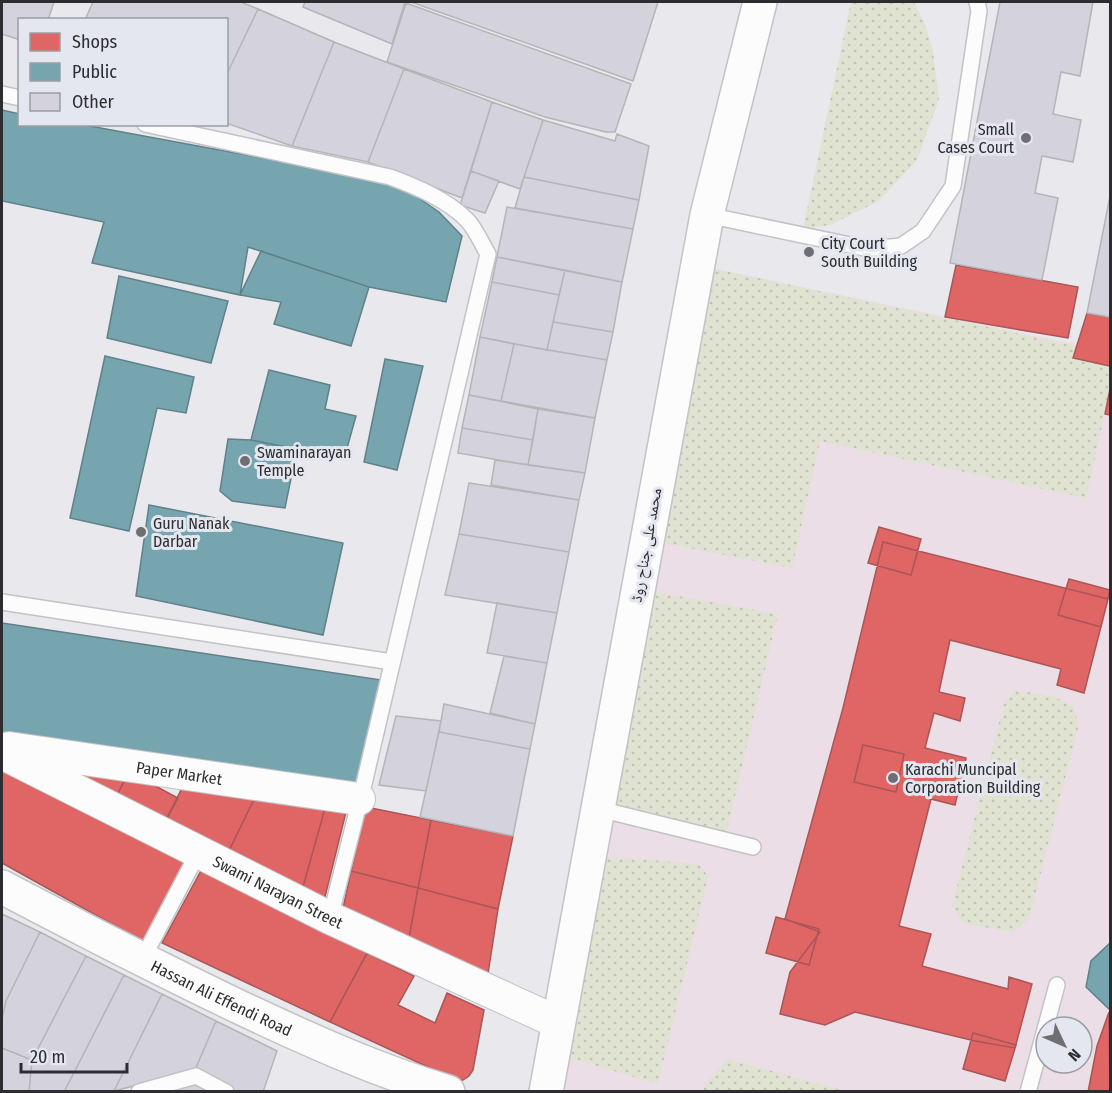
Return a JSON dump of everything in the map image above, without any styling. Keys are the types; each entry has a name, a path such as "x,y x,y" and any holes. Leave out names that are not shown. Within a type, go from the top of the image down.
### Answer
{"main road":[{"name":"محمد علی جناح روڈ","path":"546,1092 707,215 760,2"},
{"name":"Hassan Ali Effendi Road","path":"2,887 142,960 327,1048 404,1078 448,1092"}],"street":[{"name":"Paper Market","path":"2,747 359,799"},
{"name":"Swami Narayan Street","path":"2,753 330,918 559,1023"}],"lane":[{"path":"707,215 869,249 902,246 923,231 953,186 980,11 977,2"},
{"path":"2,94 18,98"},
{"path":"154,126 398,180 439,199 468,222 488,254 330,918"},
{"path":"2,602 392,662"},
{"path":"599,809 753,847"},
{"path":"142,960 198,853"},
{"path":"1028,1092 1057,985"},
{"path":"139,1092 196,1076 226,1092"}],"shaded area":[{"path":"697,265 1110,351 1110,1091 571,1092 548,1082"}],"green space":[{"path":"851,2 914,2 925,24 933,52 939,99 917,160 879,201 830,225 803,229"},
{"path":"697,265 1076,346 1073,358 1110,366 1110,389 1086,498 820,441 792,568 647,540"},
{"path":"638,589 778,614 725,838 600,809"},
{"path":"1016,690 1055,697 1073,707 1079,724 1029,919 1013,932 962,923 952,906 1004,703"},
{"path":"590,855 698,864 708,876 658,1084 553,1053"},
{"path":"727,1059 845,1091 703,1091 706,1083"}],"building: Shops":[{"path":"956,265 1078,287 1068,338 945,317"},
{"path":"1087,313 1110,317 1110,366 1073,358"},
{"path":"1110,389 1110,415 1105,414"},
{"path":"879,527 921,539 911,575 868,563"},
{"name":"Karachi Muncipal Corporation Building","path":"883,542 1108,599 1084,693 1057,685 1061,669 950,640 939,692 965,698 960,721 934,713 925,748 966,758 955,805 931,799 899,926 931,934 922,966 1008,989 1009,977 1032,984 1015,1048 975,1041 855,1012 825,1025 780,1014 790,972 820,932 785,919 843,708"},
{"path":"1069,579 1110,590 1101,627 1058,615"},
{"path":"863,745 904,754 896,792 854,782"},
{"path":"83,765 129,772 114,801 80,784"},
{"path":"2,768 187,861 144,942 2,863"},
{"path":"129,772 178,798 163,826 114,801"},
{"path":"186,780 258,791 226,857 163,826"},
{"path":"258,791 327,801 301,894 226,857"},
{"path":"327,801 348,804 323,905 301,894"},
{"path":"366,807 431,820 418,888 351,871"},
{"path":"431,820 513,836 498,909 418,888"},
{"path":"203,867 367,953 330,1022 162,943"},
{"path":"351,871 418,888 408,944 342,913"},
{"path":"418,888 498,909 487,980 408,944"},
{"path":"776,917 819,929 809,965 766,953"},
{"path":"367,953 414,976 398,1005 435,1023 447,993 484,1010 473,1070 469,1076 463,1080 456,1080 330,1022"},
{"path":"1109,1012 1110,1092 1088,1092 1091,1075 1094,1075 1097,1046"},
{"path":"973,1033 1016,1045 1005,1081 963,1069"}],"building: Public":[{"path":"2,110 18,114 18,126 90,126 354,175 407,190 439,212 462,236 446,302 369,287 248,247 240,295 92,263 104,222 2,201"},
{"path":"261,251 369,287 351,346 274,324 281,302 240,295"},
{"path":"119,276 228,301 211,363 107,338"},
{"path":"105,356 194,377 186,413 157,408 129,531 70,518"},
{"path":"385,359 423,366 397,470 364,462"},
{"name":"Swaminarayan Temple","path":"269,370 330,385 325,409 356,416 344,459 251,440"},
{"path":"228,439 251,440 297,449 285,508 232,501 220,491"},
{"path":"149,505 343,543 323,635 136,596"},
{"path":"2,623 388,681 363,788 2,737"},
{"path":"1110,943 1110,1010 1086,987 1091,961"}],"building: Other":[{"path":"2,2 54,2 49,18 18,18 18,39 2,34"},
{"path":"93,2 241,2 258,9 228,72 228,18 86,18"},
{"path":"305,2 405,2 392,44 303,7"},
{"path":"411,2 658,2 633,81"},
{"name":"Small Cases Court","path":"1000,2 1093,2 1080,76 1061,72 1053,114 1081,120 1073,162 1042,156 1035,193 1058,198 1042,280 950,263"},
{"path":"406,3 631,84 615,132 606,132 545,117 387,62"},
{"path":"258,9 334,42 292,146 228,124 228,72"},
{"path":"334,42 404,69 368,162 292,146"},
{"path":"404,69 492,102 462,198 368,162"},
{"path":"492,102 543,120 520,189 471,171"},
{"path":"543,120 615,141 617,134 649,146 639,200 524,177"},
{"path":"471,171 499,181 485,213 460,205"},
{"path":"524,177 639,200 633,229 515,208"},
{"path":"1110,196 1110,317 1087,313"},
{"path":"507,207 633,229 622,282 497,257"},
{"path":"497,257 565,270 559,295 492,282"},
{"path":"565,270 622,282 613,332 553,322"},
{"path":"492,282 559,295 547,350 480,337"},
{"path":"553,322 613,332 607,360 547,350"},
{"path":"480,337 514,344 501,401 469,395"},
{"path":"514,344 607,360 595,418 501,401"},
{"path":"469,395 538,409 533,440 462,428"},
{"path":"538,409 595,418 585,473 528,465"},
{"path":"462,428 533,440 528,465 458,453"},
{"path":"495,460 585,473 579,500 491,485"},
{"path":"469,483 579,500 569,552 459,534"},
{"path":"459,534 569,552 557,613 445,595"},
{"path":"497,603 557,613 547,663 487,653"},
{"path":"504,656 547,663 535,724 490,713"},
{"path":"444,704 535,724 530,749 439,732"},
{"path":"396,716 441,721 426,791 379,785"},
{"path":"439,732 530,749 513,836 420,817"},
{"path":"2,914 40,932 6,1001 2,1019"},
{"path":"40,932 86,956 32,1060 2,1048 2,1019 6,1001"},
{"path":"86,956 124,975 64,1092 29,1092 32,1060"},
{"path":"124,975 162,994 114,1091 64,1092"},
{"path":"162,994 216,1021 195,1070 114,1091"},
{"path":"216,1021 277,1051 263,1092 236,1092 195,1070"},
{"path":"2,1048 32,1060 29,1092 2,1092"},
{"path":"197,1082 215,1092 170,1092 169,1089"}],"place":[{"name":"Small Cases Court","path":"1026,138"},
{"name":"City Court South Building","path":"809,252"},
{"name":"Swaminarayan Temple","path":"245,461"},
{"name":"Guru Nanak Darbar","path":"141,532"},
{"name":"Karachi Muncipal Corporation Building","path":"893,778"}]}
